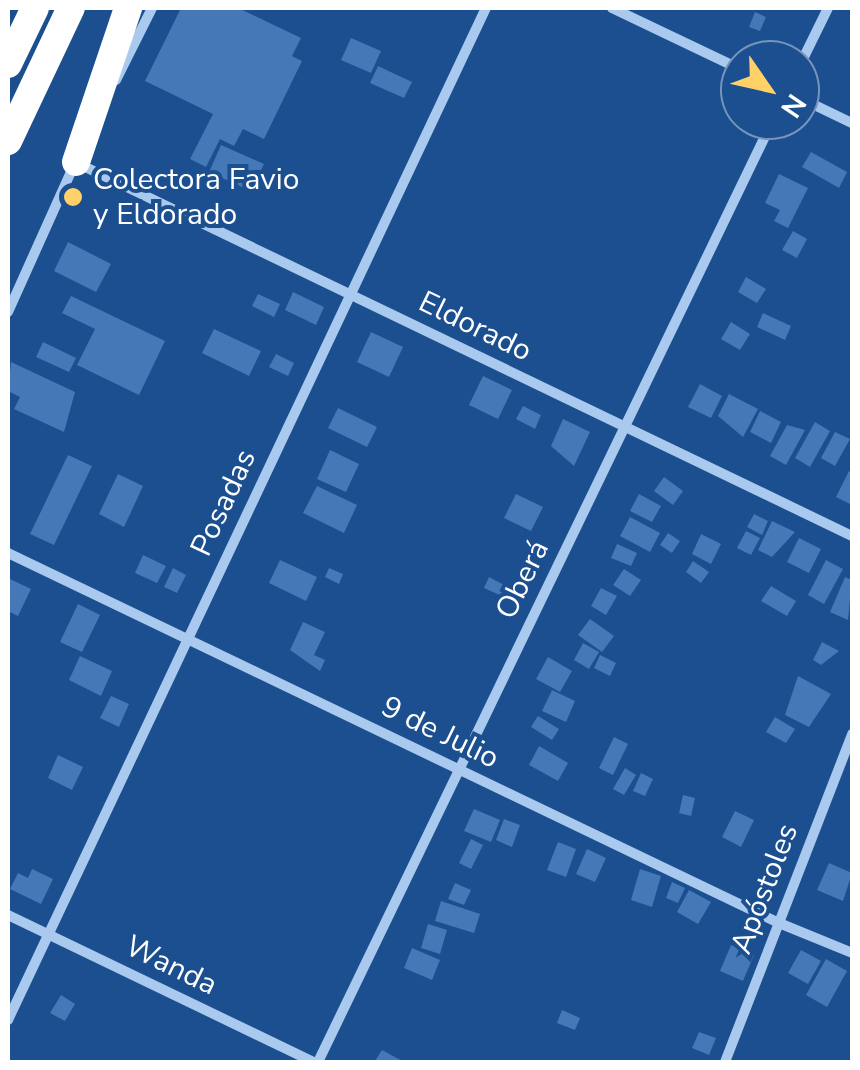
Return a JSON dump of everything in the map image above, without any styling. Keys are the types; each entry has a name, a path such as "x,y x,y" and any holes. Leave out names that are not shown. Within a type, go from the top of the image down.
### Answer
{"highway":[{"path":"8,64 35,8"},
{"path":"8,141 71,8"},
{"path":"76,162 128,8"}],"street":[{"path":"8,312 152,8"},
{"name":"Posadas","path":"8,1020 486,8"},
{"path":"612,8 720,59"},
{"path":"812,40 828,8"},
{"path":"820,108 852,123"},
{"name":"Oberá","path":"316,1062 763,140"},
{"name":"Eldorado","path":"76,162 852,536"},
{"name":"9 de Julio","path":"8,552 779,924 852,953"},
{"name":"Apóstoles","path":"725,1062 852,734"},
{"name":"Wanda","path":"8,915 316,1062"}],"building":[{"path":"181,8 238,8 301,38 292,56 302,61 264,139 243,129 234,146 220,139 206,167 190,159 213,114 145,81"},
{"path":"755,12 766,17 760,31 749,27"},
{"path":"351,38 381,51 371,73 341,60"},
{"path":"378,66 412,82 404,98 370,83"},
{"path":"221,145 264,164 251,191 209,172"},
{"path":"811,152 847,172 839,188 802,167"},
{"path":"779,174 808,188 788,228 774,221 780,210 765,203"},
{"path":"793,231 807,239 797,258 782,250"},
{"path":"68,242 111,264 96,292 54,271"},
{"path":"746,277 766,289 757,303 738,292"},
{"path":"293,292 324,307 316,325 285,310"},
{"path":"258,294 280,304 274,317 252,306"},
{"path":"71,296 165,341 139,395 77,365 95,329 62,313"},
{"path":"763,313 791,326 785,340 757,327"},
{"path":"731,322 750,334 740,350 721,339"},
{"path":"214,329 261,351 249,376 202,353"},
{"path":"371,332 403,347 389,377 357,362"},
{"path":"43,342 76,358 69,372 36,357"},
{"path":"276,354 294,363 288,376 269,367"},
{"path":"11,362 75,392 64,432 14,409 20,397 8,391"},
{"path":"483,376 512,390 498,419 469,405"},
{"path":"700,384 722,396 711,418 688,407"},
{"path":"729,394 758,409 743,437 718,416"},
{"path":"523,406 541,415 535,429 516,419"},
{"path":"338,408 377,427 367,447 328,428"},
{"path":"760,411 781,422 771,443 750,432"},
{"path":"563,419 590,432 574,466 551,446"},
{"path":"815,422 830,431 810,467 795,458"},
{"path":"787,425 805,430 786,465 770,456"},
{"path":"835,432 850,439 835,466 821,458"},
{"path":"330,450 359,464 346,492 317,479"},
{"path":"68,455 92,466 54,545 30,534"},
{"path":"849,471 852,473 852,505 836,497"},
{"path":"118,474 143,486 124,527 99,514"},
{"path":"664,477 683,491 673,505 654,491"},
{"path":"317,486 357,505 344,533 303,513"},
{"path":"516,494 543,507 531,531 504,518"},
{"path":"639,494 661,506 652,522 630,511"},
{"path":"754,514 768,521 762,535 747,527"},
{"path":"630,517 660,533 650,552 620,536"},
{"path":"772,521 795,532 772,557 758,550"},
{"path":"746,531 760,538 751,555 737,548"},
{"path":"668,533 680,541 672,553 660,545"},
{"path":"701,534 721,544 711,564 692,554"},
{"path":"799,538 821,549 809,573 787,562"},
{"path":"617,544 637,553 631,566 611,558"},
{"path":"143,555 166,566 157,583 135,573"},
{"path":"280,560 317,577 306,601 269,583"},
{"path":"826,560 843,569 824,604 808,595"},
{"path":"693,561 709,572 701,583 686,572"},
{"path":"173,568 186,575 177,593 164,587"},
{"path":"329,568 343,574 339,584 325,577"},
{"path":"624,569 641,580 630,596 613,585"},
{"path":"489,577 508,587 504,597 484,588"},
{"path":"845,577 852,580 848,620 830,612"},
{"path":"8,578 31,589 18,616 8,611"},
{"path":"771,586 796,601 787,616 761,601"},
{"path":"601,588 617,596 606,615 591,606"},
{"path":"78,604 100,615 82,652 60,642"},
{"path":"590,619 614,636 602,652 578,635"},
{"path":"303,622 325,632 314,655 325,660 320,671 290,650"},
{"path":"822,642 839,651 821,665 813,660"},
{"path":"583,643 599,652 589,669 574,660"},
{"path":"600,655 616,663 610,676 594,668"},
{"path":"80,656 112,671 101,696 69,680"},
{"path":"548,657 572,671 560,692 536,679"},
{"path":"798,676 831,694 809,727 785,715"},
{"path":"552,690 575,701 566,722 542,711"},
{"path":"111,696 129,704 119,727 100,718"},
{"path":"538,716 559,729 552,740 531,727"},
{"path":"775,717 795,729 786,743 766,732"},
{"path":"614,737 628,744 613,775 599,768"},
{"path":"539,746 568,763 558,781 529,765"},
{"path":"58,755 83,767 72,790 48,778"},
{"path":"625,768 636,775 624,795 613,789"},
{"path":"641,773 653,779 645,796 633,791"},
{"path":"683,795 695,798 691,816 679,813"},
{"path":"474,809 500,820 491,842 464,831"},
{"path":"735,811 754,820 741,847 722,837"},
{"path":"504,819 520,825 512,847 496,840"},
{"path":"471,839 483,845 471,869 459,863"},
{"path":"558,842 576,849 566,877 547,870"},
{"path":"587,849 606,858 595,882 576,874"},
{"path":"829,863 852,873 843,901 817,890"},
{"path":"32,869 53,879 41,904 10,889 18,873 28,878"},
{"path":"640,869 661,876 652,907 631,900"},
{"path":"672,882 685,888 678,903 666,898"},
{"path":"455,883 471,890 464,905 448,899"},
{"path":"689,890 711,902 698,924 677,912"},
{"path":"441,901 480,914 474,933 435,921"},
{"path":"428,924 447,930 440,954 421,948"},
{"path":"731,945 754,955 743,981 720,971"},
{"path":"412,948 440,960 432,980 404,968"},
{"path":"801,950 821,961 808,984 788,973"},
{"path":"826,959 847,971 827,1007 806,995"},
{"path":"61,995 75,1004 65,1021 50,1013"},
{"path":"562,1010 580,1018 575,1030 557,1023"},
{"path":"699,1032 716,1038 709,1055 692,1048"},
{"path":"382,1050 404,1062 375,1061"}],"place":[{"name":"Colectora Favio y Eldorado","path":"73,197"}]}
